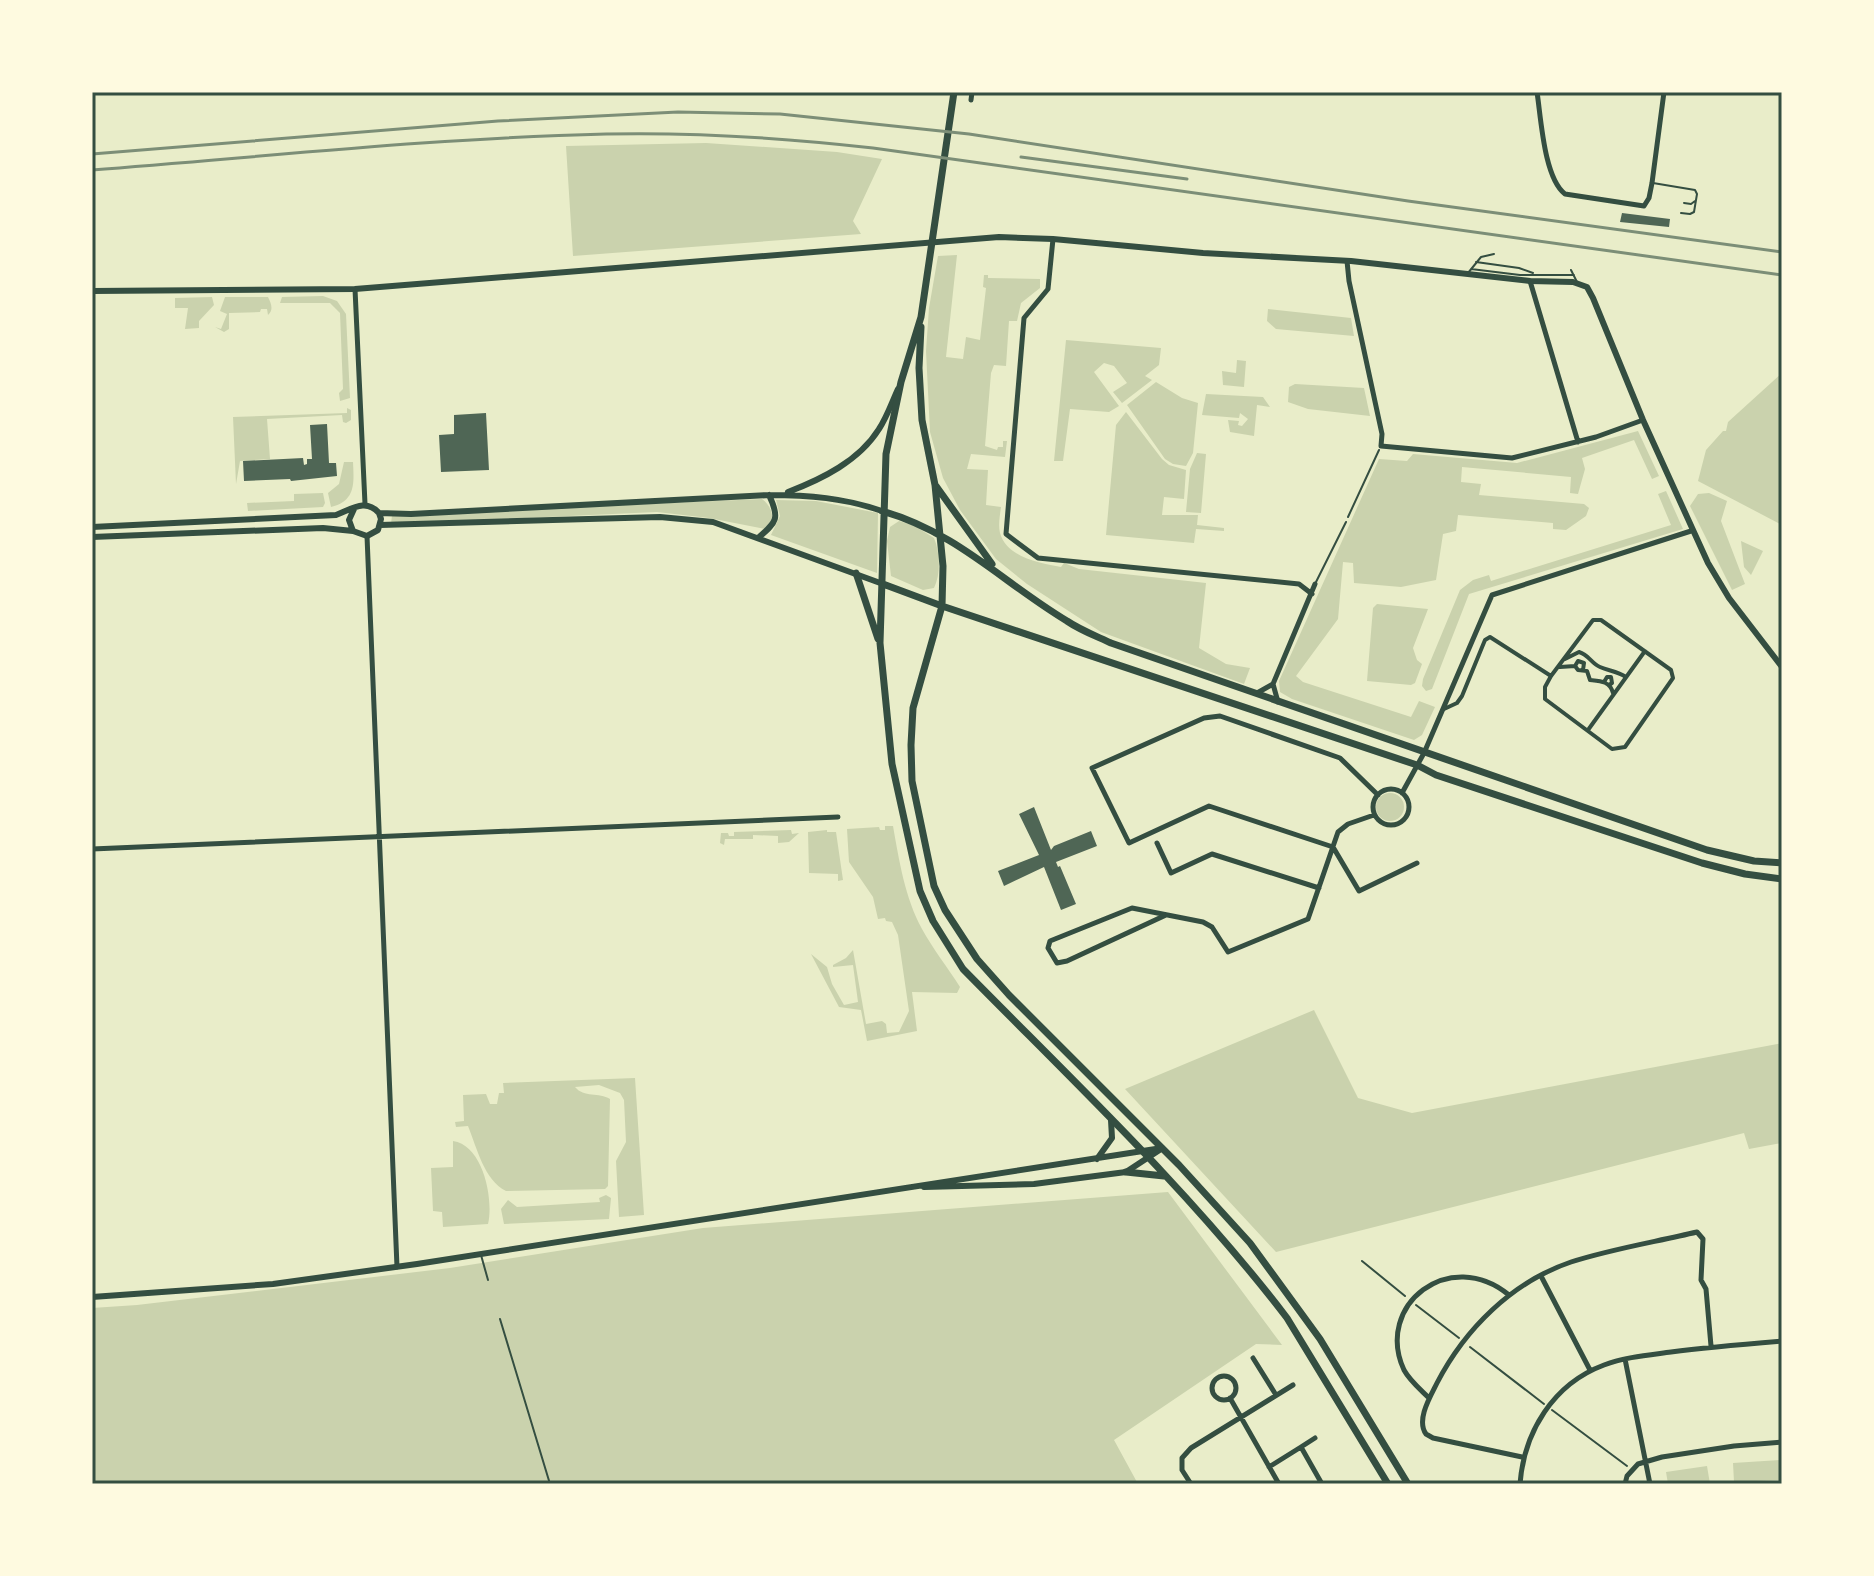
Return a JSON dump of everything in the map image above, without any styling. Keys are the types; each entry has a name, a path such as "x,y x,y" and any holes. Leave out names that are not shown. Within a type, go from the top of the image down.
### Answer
{"main road":[{"path":"954,92 921,317 919,368 922,420 935,485 940,533 942,606 913,708 912,781 934,886 945,910 977,959 1215,1202 1284,1286 1328,1351 1408,1484"},
{"path":"921,317 901,382 886,454 880,643 892,764 920,891 933,921 963,969 1228,1242 1287,1318 1388,1484"},
{"path":"935,485 997,571"},
{"path":"882,511 908,518 940,533 1067,621 1111,643 1707,850 1754,861 1782,863"},
{"path":"856,573 880,643"},
{"path":"883,584 1417,765 1447,779 1702,863 1782,879"},
{"path":"1126,1172 1166,1176"}],"street":[{"path":"971,100 972,92"},
{"path":"1537,92 1555,183 1565,194 1644,206 1652,183 1664,92"},
{"path":"92,291 355,289 957,243 999,237 1347,261 1530,281 1578,283 1587,287 1593,298 1691,531 1729,598 1782,667"},
{"path":"1053,239 1048,289 1024,318 1006,534 1038,558 1299,584 1312,594"},
{"path":"1347,261 1382,434 1381,446 1512,458 1578,442 1643,420"},
{"path":"1530,281 1578,442"},
{"path":"355,289 365,504"},
{"path":"781,495 816,481 845,464 879,430 901,382"},
{"path":"379,513 411,514 769,495 843,500 882,511"},
{"path":"758,538 774,525 776,510 769,495"},
{"path":"92,527 336,515 365,504 371,505 379,513 380,525 367,536 353,531 323,528 92,537"},
{"path":"353,531 349,520 354,508"},
{"path":"380,525 660,517 713,522 883,584"},
{"path":"1402,793 1424,753 1492,595 1691,531"},
{"path":"367,536 397,1267"},
{"path":"1255,694 1273,684 1315,584"},
{"path":"1593,620 1601,620 1645,651 1671,670 1673,678 1625,747 1612,749 1545,699 1545,687 1551,676 1593,620"},
{"path":"1442,710 1457,703 1462,696 1487,637 1551,676"},
{"path":"1587,730 1645,651"},
{"path":"1563,660 1579,652 1586,654 1598,666 1626,677"},
{"path":"1558,667 1575,666 1578,661 1584,663 1583,670 1595,674 1596,680 1606,683 1614,693"},
{"path":"1273,684 1278,702"},
{"path":"1378,795 1340,758 1220,716 1204,718 1092,768 1129,843 1209,806 1333,847 1359,891 1417,863"},
{"path":"1387,789 1402,793 1409,803 1404,820 1388,825 1374,815 1373,804 1378,795 1387,789"},
{"path":"1166,915 1067,961 1057,963 1048,948 1050,941 1132,908 1203,922 1212,927 1228,952 1308,919 1338,832 1348,824 1374,815"},
{"path":"92,849 838,817"},
{"path":"1157,843 1171,873 1212,854 1319,888"},
{"path":"1097,1159 1112,1138 1111,1120"},
{"path":"92,1297 273,1284 397,1267 1162,1148"},
{"path":"917,1186 1034,1184 1126,1172 1162,1148"},
{"path":"1522,1457 1426,1434 1422,1423 1429,1398 1462,1341 1509,1295 1541,1276 1571,1262 1697,1232 1703,1239 1701,1280 1706,1289 1711,1346"},
{"path":"1429,1398 1405,1371 1399,1354 1398,1336 1411,1301 1423,1289 1451,1276 1483,1279 1499,1286 1509,1295"},
{"path":"1541,1276 1590,1370"},
{"path":"1520,1484 1522,1457 1547,1406 1590,1370 1625,1359 1711,1346 1782,1341"},
{"path":"1253,1358 1276,1395"},
{"path":"1625,1359 1650,1484"},
{"path":"1218,1377 1229,1377 1234,1382 1236,1389 1230,1398 1221,1400 1214,1395 1212,1388 1218,1377"},
{"path":"1191,1484 1182,1470 1182,1458 1191,1448 1293,1385"},
{"path":"1230,1398 1279,1484"},
{"path":"1269,1467 1315,1438"},
{"path":"1625,1484 1631,1469 1645,1462 1734,1446 1782,1442"},
{"path":"1301,1447 1322,1484"}],"lane":[{"path":"1652,183 1695,190 1694,212 1681,213"},
{"path":"1684,203 1695,201"},
{"path":"1469,272 1486,254 1494,254"},
{"path":"1476,262 1519,268 1534,274"},
{"path":"1571,270 1578,283"},
{"path":"1469,272 1574,275"},
{"path":"1315,584 1346,522"},
{"path":"480,1254 488,1280"}],"path":[{"path":"1346,522 1381,446"},
{"path":"1362,1261 1631,1469"},
{"path":"500,1319 550,1484"}],"green space":[{"path":"706,143 837,152 882,159 853,221 861,234 573,256 566,146"},
{"path":"957,255 946,357 963,359 966,337 980,340 986,288 983,287 984,275 988,278 1040,279 1040,288 1021,303 1017,321 1009,321 1006,366 994,365 991,373 985,446 997,450 1003,447 1003,441 1007,441 1005,457 971,454 967,469 988,470 986,505 1001,507 999,530 1004,541 1017,554 1061,567 1064,563 1079,569 1206,583 1199,648 1226,664 1250,668 1244,684 1101,632 1027,584 996,559 960,510 943,478 930,432 926,351 929,308 938,256"},
{"path":"323,296 337,301 346,314 350,398 340,401 339,393 343,389 340,313 330,303 280,303 282,297"},
{"path":"212,297 214,305 199,321 199,328 185,329 188,308 175,308 175,298"},
{"path":"225,297 268,297 271,311 268,315 267,309 229,313 229,329 224,332 215,327 221,329 227,314 220,311"},
{"path":"1268,309 1351,318 1354,336 1276,329 1267,321"},
{"path":"1066,340 1161,348 1159,365 1145,376 1152,380 1122,403 1113,392 1127,383 1114,366 1104,363 1094,372 1119,406 1109,412 1070,409 1063,461 1054,461"},
{"path":"1237,360 1246,361 1244,387 1223,385 1222,371 1236,373"},
{"path":"1782,373 1782,525 1698,481 1706,450 1726,431 1728,422"},
{"path":"1156,382 1182,398 1198,403 1193,453 1186,466 1165,459 1127,405"},
{"path":"1295,384 1364,388 1370,416 1308,409 1288,402 1289,387"},
{"path":"1206,394 1263,397 1270,407 1257,405 1254,436 1230,432 1228,420 1239,421 1238,425 1242,426 1248,419 1240,413 1239,418 1202,415"},
{"path":"347,408 351,410 351,420 346,423 342,415 267,419 270,459 240,461 236,484 233,417 347,413"},
{"path":"1126,412 1162,459 1169,465 1186,470 1184,499 1164,497 1162,515 1198,515 1197,525 1224,528 1224,531 1196,529 1194,543 1106,535 1116,425"},
{"path":"1638,431 1659,476 1652,479 1634,440 1582,458 1585,469 1578,494 1570,493 1571,477 1462,467 1461,482 1481,484 1479,495 1584,504 1589,508 1586,516 1566,530 1553,529 1553,523 1458,515 1456,531 1443,534 1436,580 1401,587 1354,583 1353,563 1343,562 1338,619 1296,676 1303,682 1411,717 1419,701 1435,707 1422,735 1414,740 1292,699 1280,692 1279,681 1379,459 1407,461 1413,454 1517,463"},
{"path":"1197,453 1206,454 1201,513 1186,512 1190,469"},
{"path":"344,462 353,462 352,490 345,500 331,507 328,493 339,484"},
{"path":"1666,491 1683,529 1469,594 1432,689 1426,691 1422,686 1423,679 1460,590 1473,580 1489,575 1491,581 1671,525 1658,494"},
{"path":"323,493 323,507 248,511 247,503 294,501 294,494"},
{"path":"1709,493 1727,501 1721,521 1745,584 1732,590 1690,506 1698,494"},
{"path":"762,499 772,514 771,522 765,529 657,512 391,524 392,515"},
{"path":"776,500 816,501 878,513 877,573 771,535 780,516"},
{"path":"899,521 915,526 934,538 939,563 934,588 923,590 891,576 887,541 890,527"},
{"path":"1741,541 1763,551 1751,575 1744,567"},
{"path":"1377,604 1428,609 1413,648 1422,664 1415,683 1411,685 1367,681 1373,608"},
{"path":"1390,793 1400,797 1404,807 1400,817 1390,821 1380,817 1376,807 1380,797"},
{"path":"885,826 893,826 903,879 916,917 960,987 957,993 912,992 917,1031 867,1041 861,1010 839,1007 811,954 827,967 844,1005 858,1002 853,965 833,965 853,950 866,1024 882,1021 886,1024 887,1033 899,1032 909,1011 898,935 892,922 885,918 878,919 873,897 849,862 847,829 879,827 885,830"},
{"path":"791,830 792,834 799,833 789,842 778,843 778,836 753,835 753,839 725,839 724,845 720,843 721,833 734,836 734,832"},
{"path":"808,832 836,832 843,880 838,881 838,874 809,873"},
{"path":"1314,1010 1358,1098 1412,1113 1782,1043 1782,1143 1749,1149 1744,1133 1276,1252 1125,1089"},
{"path":"635,1078 644,1215 619,1217 616,1161 626,1142 624,1100 620,1093 599,1085 575,1087 583,1093 610,1099 608,1186 605,1189 506,1191 487,1171 468,1126 456,1127 455,1122 464,1121 463,1095 486,1094 490,1104 497,1104 499,1093 504,1093 503,1083"},
{"path":"453,1141 472,1152 479,1162 489,1201 488,1224 443,1227 442,1212 433,1211 431,1168 453,1167"},
{"path":"1168,1192 1282,1345 1256,1344 1114,1440 1138,1484 92,1484 92,1308 450,1268 703,1228"},
{"path":"606,1195 611,1198 609,1219 504,1224 501,1209 508,1200 517,1207 600,1202 599,1198"},
{"path":"1782,1460 1782,1480 1734,1482 1733,1463"},
{"path":"1707,1466 1710,1484 1668,1484 1666,1472"}],"building":[{"path":"1622,213 1670,219 1669,227 1620,222"},
{"path":"486,413 489,470 441,472 439,435 454,434 454,415"},
{"path":"327,424 329,463 336,463 337,476 291,481 244,481 243,461 303,458 304,465 307,464 307,459 312,459 310,425"},
{"path":"1034,807 1051,850 1091,831 1097,846 1056,862 1076,904 1061,910 1044,867 1004,886 998,871 1039,855 1019,814"}],"railway":[{"path":"92,154 498,121 678,112 780,114 969,134 1408,201 1782,252"},
{"path":"92,170 478,139 639,134 740,136 873,148 1782,275"},
{"path":"1021,157 1187,179"}]}
